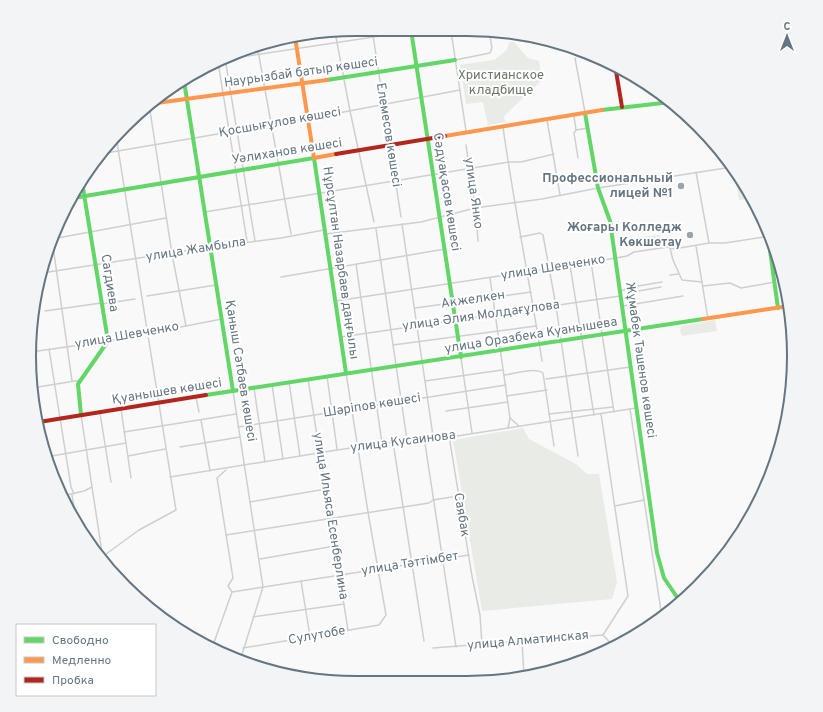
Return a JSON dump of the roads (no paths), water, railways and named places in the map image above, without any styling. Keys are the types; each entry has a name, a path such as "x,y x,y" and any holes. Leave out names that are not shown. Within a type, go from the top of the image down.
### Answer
{"main road":[{"name":"Сәдуақасов көшесі","path":"412,36 461,357"},
{"name":"Нұрсұлтан Назарбаев даңғылы","path":"296,42 346,373"},
{"name":"Наурызбай батыр көшесі","path":"160,103 303,84 455,60"},
{"path":"616,73 622,107"},
{"name":"Қаныш Сәтбаев көшесі","path":"185,86 233,391"},
{"path":"547,120 622,107 663,103"},
{"path":"488,129 585,114"},
{"name":"Жұмабек Тәшенов көшесі","path":"585,114 598,188 610,221 622,292 625,332 658,562 669,587 677,598"},
{"name":"Уәлиханов көшесі","path":"78,197 547,120"},
{"name":"Сагдиева","path":"83,189 108,341"},
{"path":"772,260 778,308"},
{"name":"улица Оразбека Куанышева","path":"346,373 396,367 783,307"},
{"path":"81,415 77,391 81,380 108,341"},
{"name":"Қуанышев көшесі","path":"43,421 346,373"}],"street":[{"path":"244,56 384,36"},
{"path":"452,36 466,133"},
{"path":"336,37 343,77 374,222"},
{"path":"455,60 490,53 492,48 490,37"},
{"name":"Елемесов көшесі","path":"373,38 401,217"},
{"path":"259,54 291,235"},
{"name":"Жұмабек Тәшенов көшесі","path":"575,58 585,114"},
{"path":"226,64 255,241"},
{"path":"218,67 247,242"},
{"name":"Қосшығұлов көшесі","path":"109,153 308,119 460,90"},
{"path":"150,111 172,254 186,326"},
{"path":"574,116 576,130 574,133 578,158"},
{"path":"547,120 560,196"},
{"path":"503,127 520,237 528,272 542,361"},
{"path":"576,130 588,128"},
{"path":"106,556 139,530 176,510 117,143"},
{"name":"улица Янко","path":"466,145 478,241"},
{"path":"205,212 433,176 508,162 521,162 554,154"},
{"path":"598,188 726,168"},
{"path":"696,172 709,243"},
{"name":"улица Жамбыла","path":"47,272 210,247 228,248 236,244 281,238 291,235 376,229 426,221 440,216 475,208 560,196 598,188"},
{"path":"59,238 166,218"},
{"path":"402,224 433,436"},
{"path":"376,229 382,261 407,440"},
{"path":"520,237 540,234 543,235 556,306 578,456"},
{"name":"улица Шевченко","path":"336,300 361,298 629,256 634,252 668,247 674,249 709,243 725,243 764,237"},
{"path":"696,246 708,319"},
{"path":"668,247 672,250 673,260 678,274 683,281 702,282"},
{"path":"281,277 445,250"},
{"path":"54,251 69,346 72,381"},
{"path":"591,262 614,412"},
{"path":"356,264 382,443"},
{"path":"570,265 594,415"},
{"path":"670,275 678,274"},
{"path":"490,278 499,351 506,385 510,418 508,428"},
{"name":"улица Әлия Молдағұлова","path":"341,337 597,299 622,292 632,286 662,282"},
{"path":"703,286 730,283 740,288 775,282"},
{"path":"147,296 216,285"},
{"name":"улица Әлия Молдағұлова","path":"622,292 633,292 661,287"},
{"name":"Акжелкен","path":"415,308 531,292"},
{"path":"623,306 683,296"},
{"path":"45,311 135,299"},
{"name":"улица Шевченко","path":"36,351 108,341 222,319"},
{"path":"393,346 536,326"},
{"path":"49,349 74,508"},
{"path":"461,357 472,433"},
{"path":"546,380 630,367"},
{"path":"425,381 503,369"},
{"path":"504,375 533,371 540,371 543,373 546,380 554,446"},
{"path":"346,373 378,569"},
{"path":"327,376 337,450"},
{"name":"улица Ильяса Есенберлина","path":"308,379 336,546 348,630"},
{"path":"38,387 81,380"},
{"path":"289,382 300,456"},
{"path":"272,385 283,459"},
{"name":"Шәріпов көшесі","path":"238,427 506,385"},
{"path":"254,388 266,462"},
{"path":"507,396 547,390"},
{"name":"Қаныш Сәтбаев көшесі","path":"233,391 254,530 260,559 263,587 241,655"},
{"path":"196,397 199,412"},
{"path":"446,411 508,402"},
{"path":"549,414 613,407"},
{"name":"улица Кусаинова","path":"170,478 382,443 450,434 456,436 636,408"},
{"path":"630,409 661,611"},
{"path":"121,410 132,478"},
{"path":"100,413 111,482"},
{"path":"124,432 236,414"},
{"name":"улица Алматинская","path":"433,648 603,635 628,596 601,414"},
{"path":"81,415 102,551"},
{"path":"510,418 519,426"},
{"path":"201,420 210,471"},
{"path":"425,443 430,436"},
{"name":"Саябак","path":"456,436 451,438 450,442 468,555 480,615 482,645"},
{"path":"180,447 240,437"},
{"path":"424,437 456,647"},
{"path":"411,440 425,443"},
{"path":"393,442 424,642"},
{"path":"52,456 126,443"},
{"path":"128,456 166,449"},
{"path":"214,643 232,592 228,586 233,578 217,478 227,469"},
{"path":"68,495 92,487"},
{"path":"250,502 326,489"},
{"path":"644,495 649,494"},
{"path":"226,535 458,496"},
{"path":"615,506 644,500"},
{"path":"260,559 336,546"},
{"name":"улица Тәттімбет","path":"232,592 468,555"},
{"name":"Сулутобе","path":"243,648 379,625 386,615 378,569"},
{"path":"302,581 310,637"},
{"path":"253,617 344,604"},
{"path":"603,635 610,643"},
{"path":"522,642 524,671"}],"place":[{"name":"Профессиональный лицей №1","path":"681,186"},
{"name":"Жоғары Колледж Көкшетау","path":"690,235"}],"park label":[{"name":"Христианское кладбище","path":"501,84"}]}
